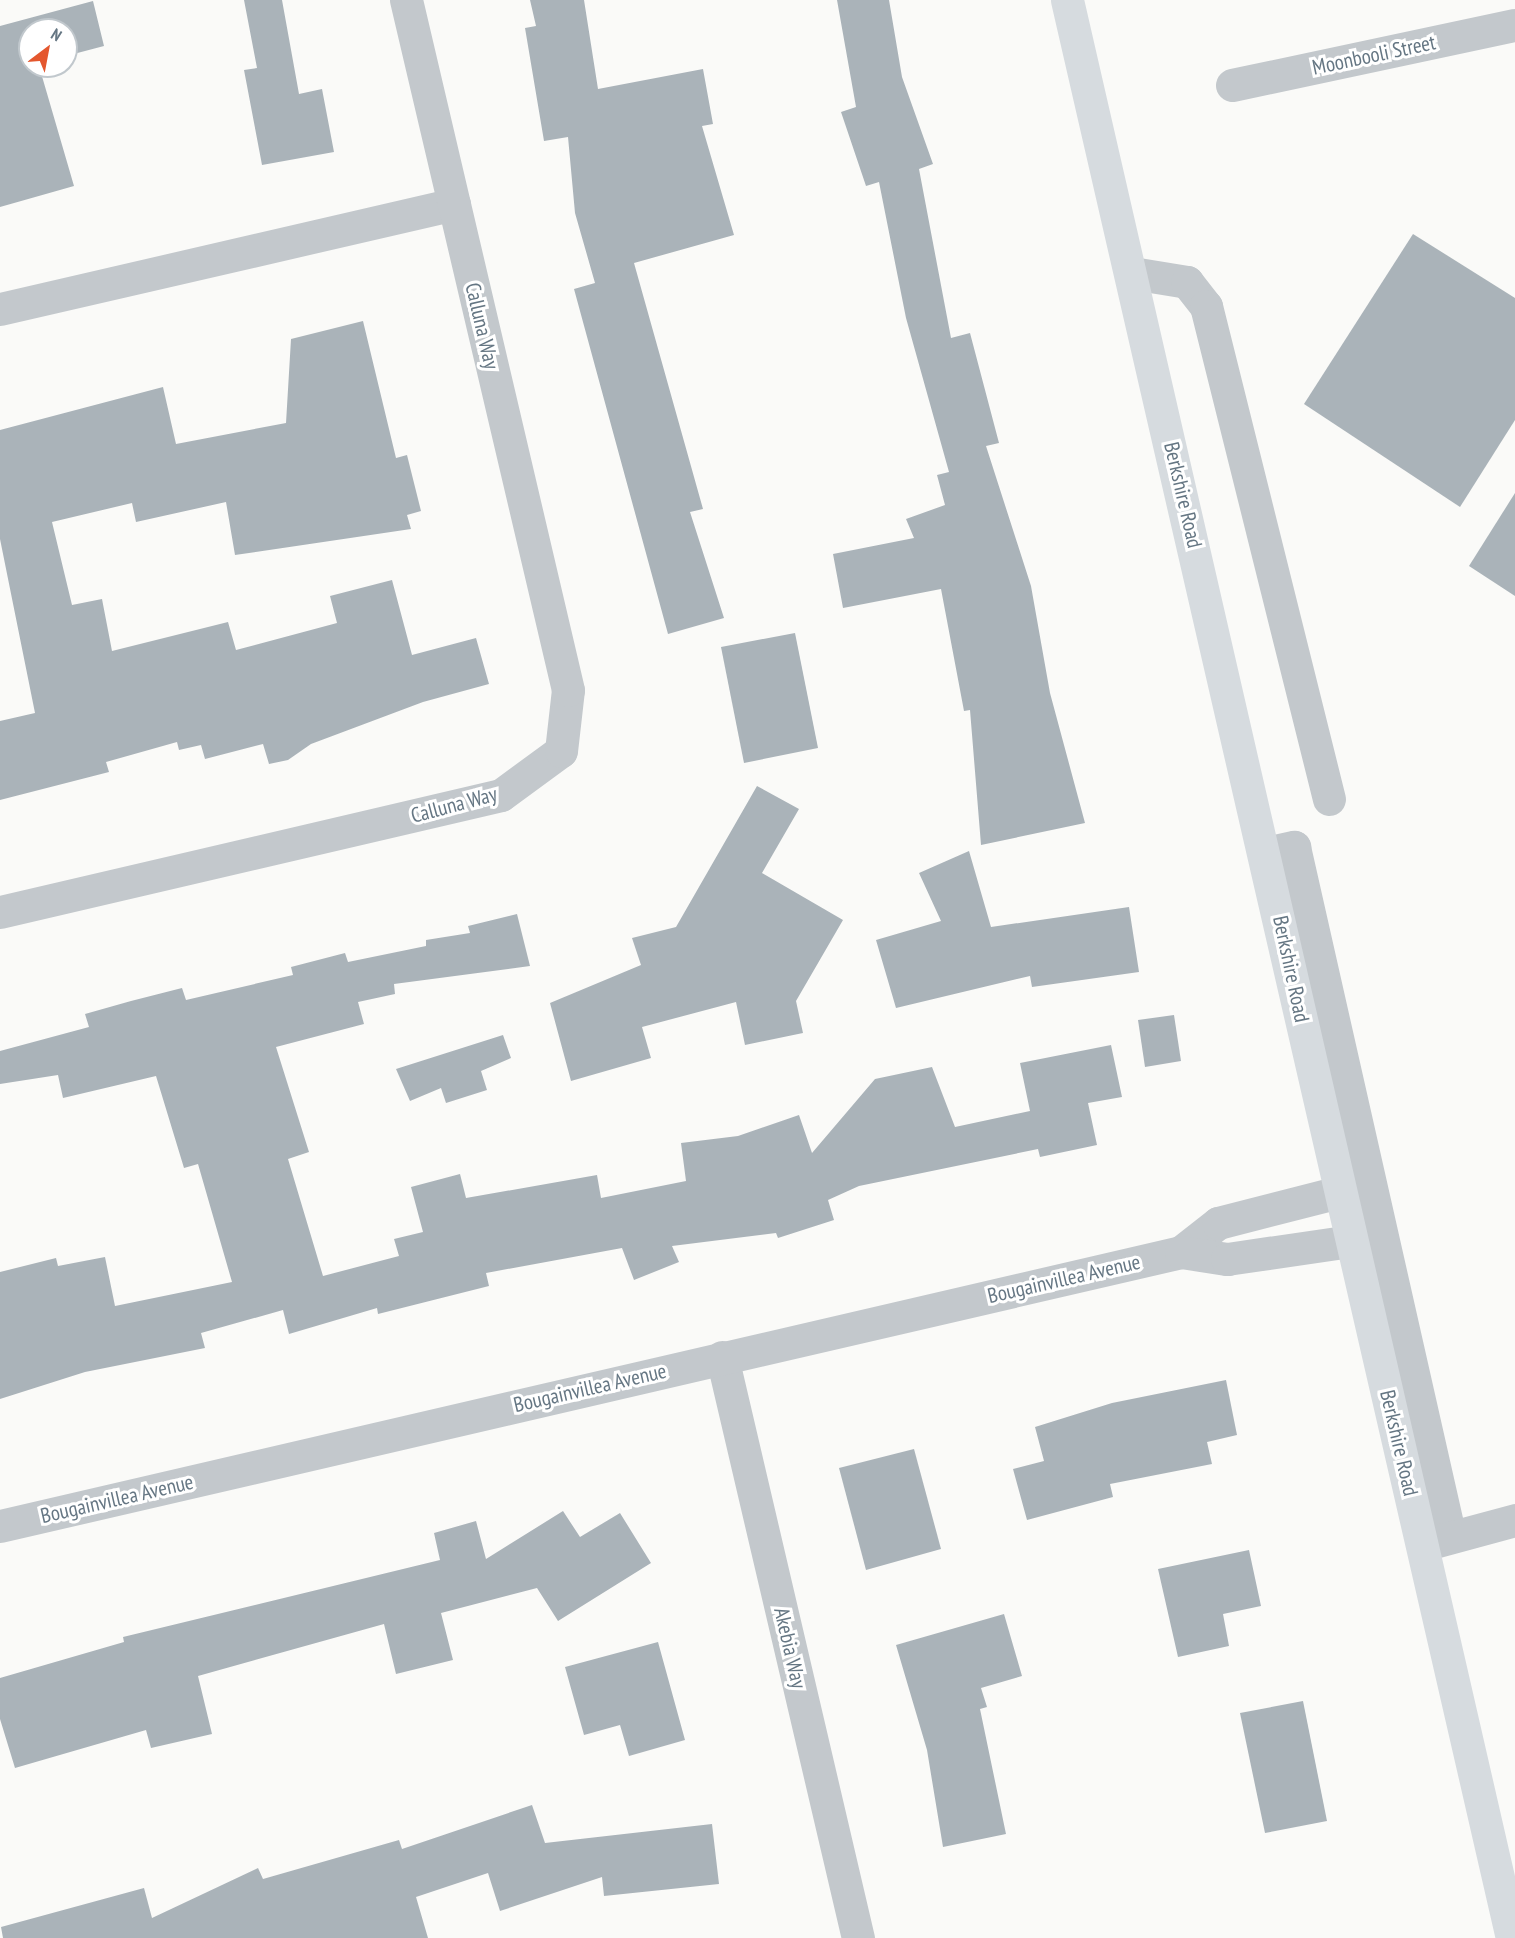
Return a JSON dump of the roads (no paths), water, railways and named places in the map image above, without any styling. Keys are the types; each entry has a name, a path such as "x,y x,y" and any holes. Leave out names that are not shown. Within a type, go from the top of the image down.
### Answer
{"main road":[{"name":"Berkshire Road","path":"1067,0 1266,853 1339,1192 1436,1541 1512,1938"}],"street":[{"name":"Calluna Way","path":"0,912 501,795 561,752 567,690 406,0"},
{"name":"Moonbooli Street","path":"1232,85 1515,25"},
{"path":"0,309 454,204"},
{"path":"1132,273 1187,282 1206,306 1329,799"},
{"path":"1266,853 1294,847 1436,1541 1515,1520"},
{"name":"Bougainvillea Avenue","path":"1181,1252 1218,1223 1339,1192"},
{"name":"Bougainvillea Avenue","path":"0,1526 1181,1252 1227,1259 1351,1241"},
{"name":"Akebia Way","path":"722,1357 858,1938"}]}
